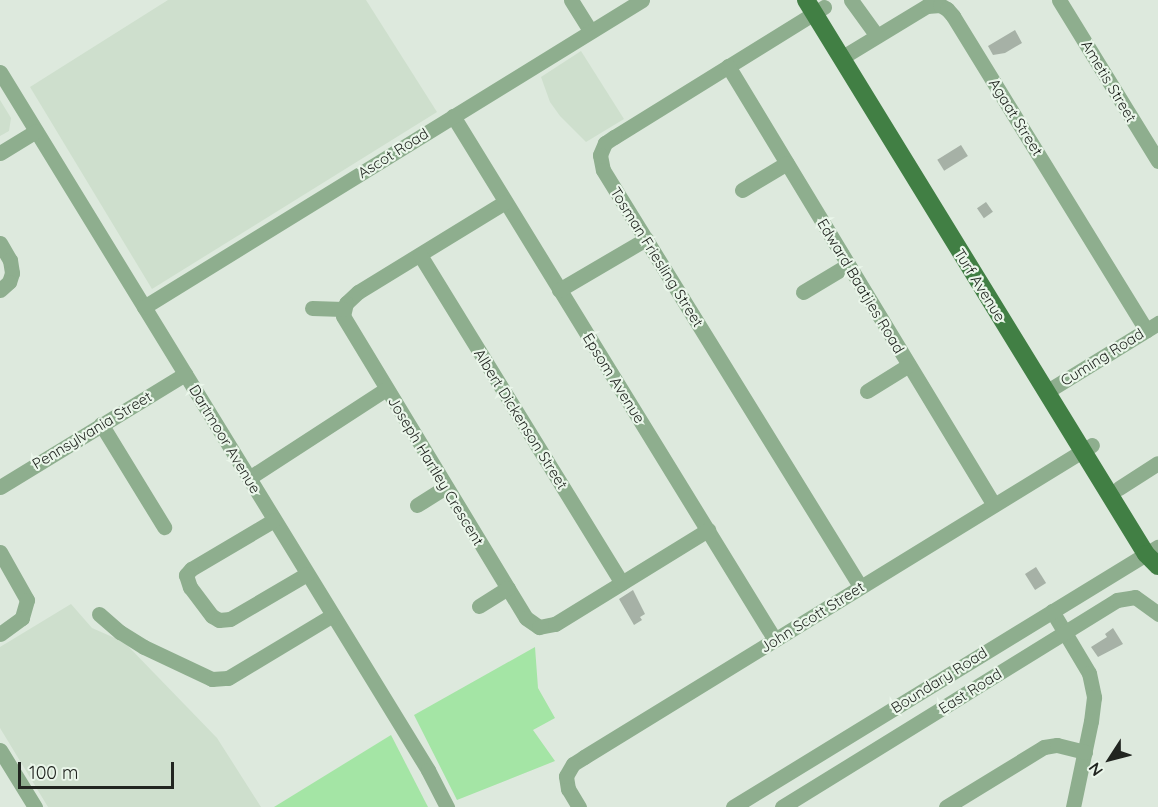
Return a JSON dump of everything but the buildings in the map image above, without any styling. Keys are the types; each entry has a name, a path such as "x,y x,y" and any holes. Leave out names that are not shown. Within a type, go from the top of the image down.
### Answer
{"main road":[{"name":"Turf Avenue","path":"815,5 1155,555"},
{"name":"Turf Avenue","path":"1087,448 1119,488 1155,555"}],"street":[{"path":"571,0 590,31"},
{"name":"Ascot Road","path":"144,307 642,0"},
{"path":"851,0 877,36"},
{"name":"Ametis Street","path":"1059,0 1158,161"},
{"name":"Tosman Friesling Street","path":"815,5 728,66 614,137 601,148 600,162 861,587"},
{"name":"Agaat Street","path":"846,55 927,6 940,6 953,16 1152,326"},
{"name":"Edward Baatjies Road","path":"728,66 994,505"},
{"name":"Dartmoor Avenue","path":"0,72 429,770 447,807"},
{"name":"Epsom Avenue","path":"453,116 775,640"},
{"path":"0,153 36,131"},
{"path":"742,190 787,163"},
{"path":"312,308 343,309 358,292 505,202"},
{"path":"560,290 646,239"},
{"path":"0,243 10,260 12,273 9,282 0,290"},
{"name":"Albert Dickenson Street","path":"420,255 622,582"},
{"path":"803,292 848,265"},
{"name":"Joseph Hartley Crescent","path":"343,309 346,324 526,618 534,625 545,627 555,624 708,530"},
{"name":"Cuming Road","path":"1051,389 1152,326"},
{"path":"867,392 909,365"},
{"name":"Pennsylvania Street","path":"0,487 185,374"},
{"path":"249,478 386,389"},
{"path":"101,424 164,527"},
{"name":"John Scott Street","path":"579,807 567,783 568,770 573,764 1087,448"},
{"path":"1119,488 1158,463"},
{"path":"417,505 446,487"},
{"path":"274,520 191,569 186,575 188,584 212,616 224,620 236,617 307,574"},
{"path":"0,552 27,600 22,618 0,634"},
{"name":"Boundary Road","path":"733,807 1052,611 1155,555"},
{"path":"479,606 508,588"},
{"name":"East Road","path":"782,807 1122,597 1134,597 1158,614"},
{"path":"1052,611 1084,663 1092,685 1093,708 1073,807"},
{"path":"99,614 120,632 144,647 212,679 228,678 333,615"},
{"path":"946,807 1044,747 1057,746 1085,752"},
{"path":"0,750 35,807"}],"shaded area":[{"path":"168,0 366,0 437,112 152,289 30,87"},
{"path":"581,51 624,119 586,142 560,116 550,102 541,77"},
{"path":"0,100 11,118 9,131 0,136"},
{"path":"71,604 92,628 124,642 217,738 261,807 48,807 0,728 0,647"}],"green space":[{"path":"535,647 538,688 555,718 533,730 555,761 457,800 414,715"},
{"path":"391,735 428,807 274,807"}]}
